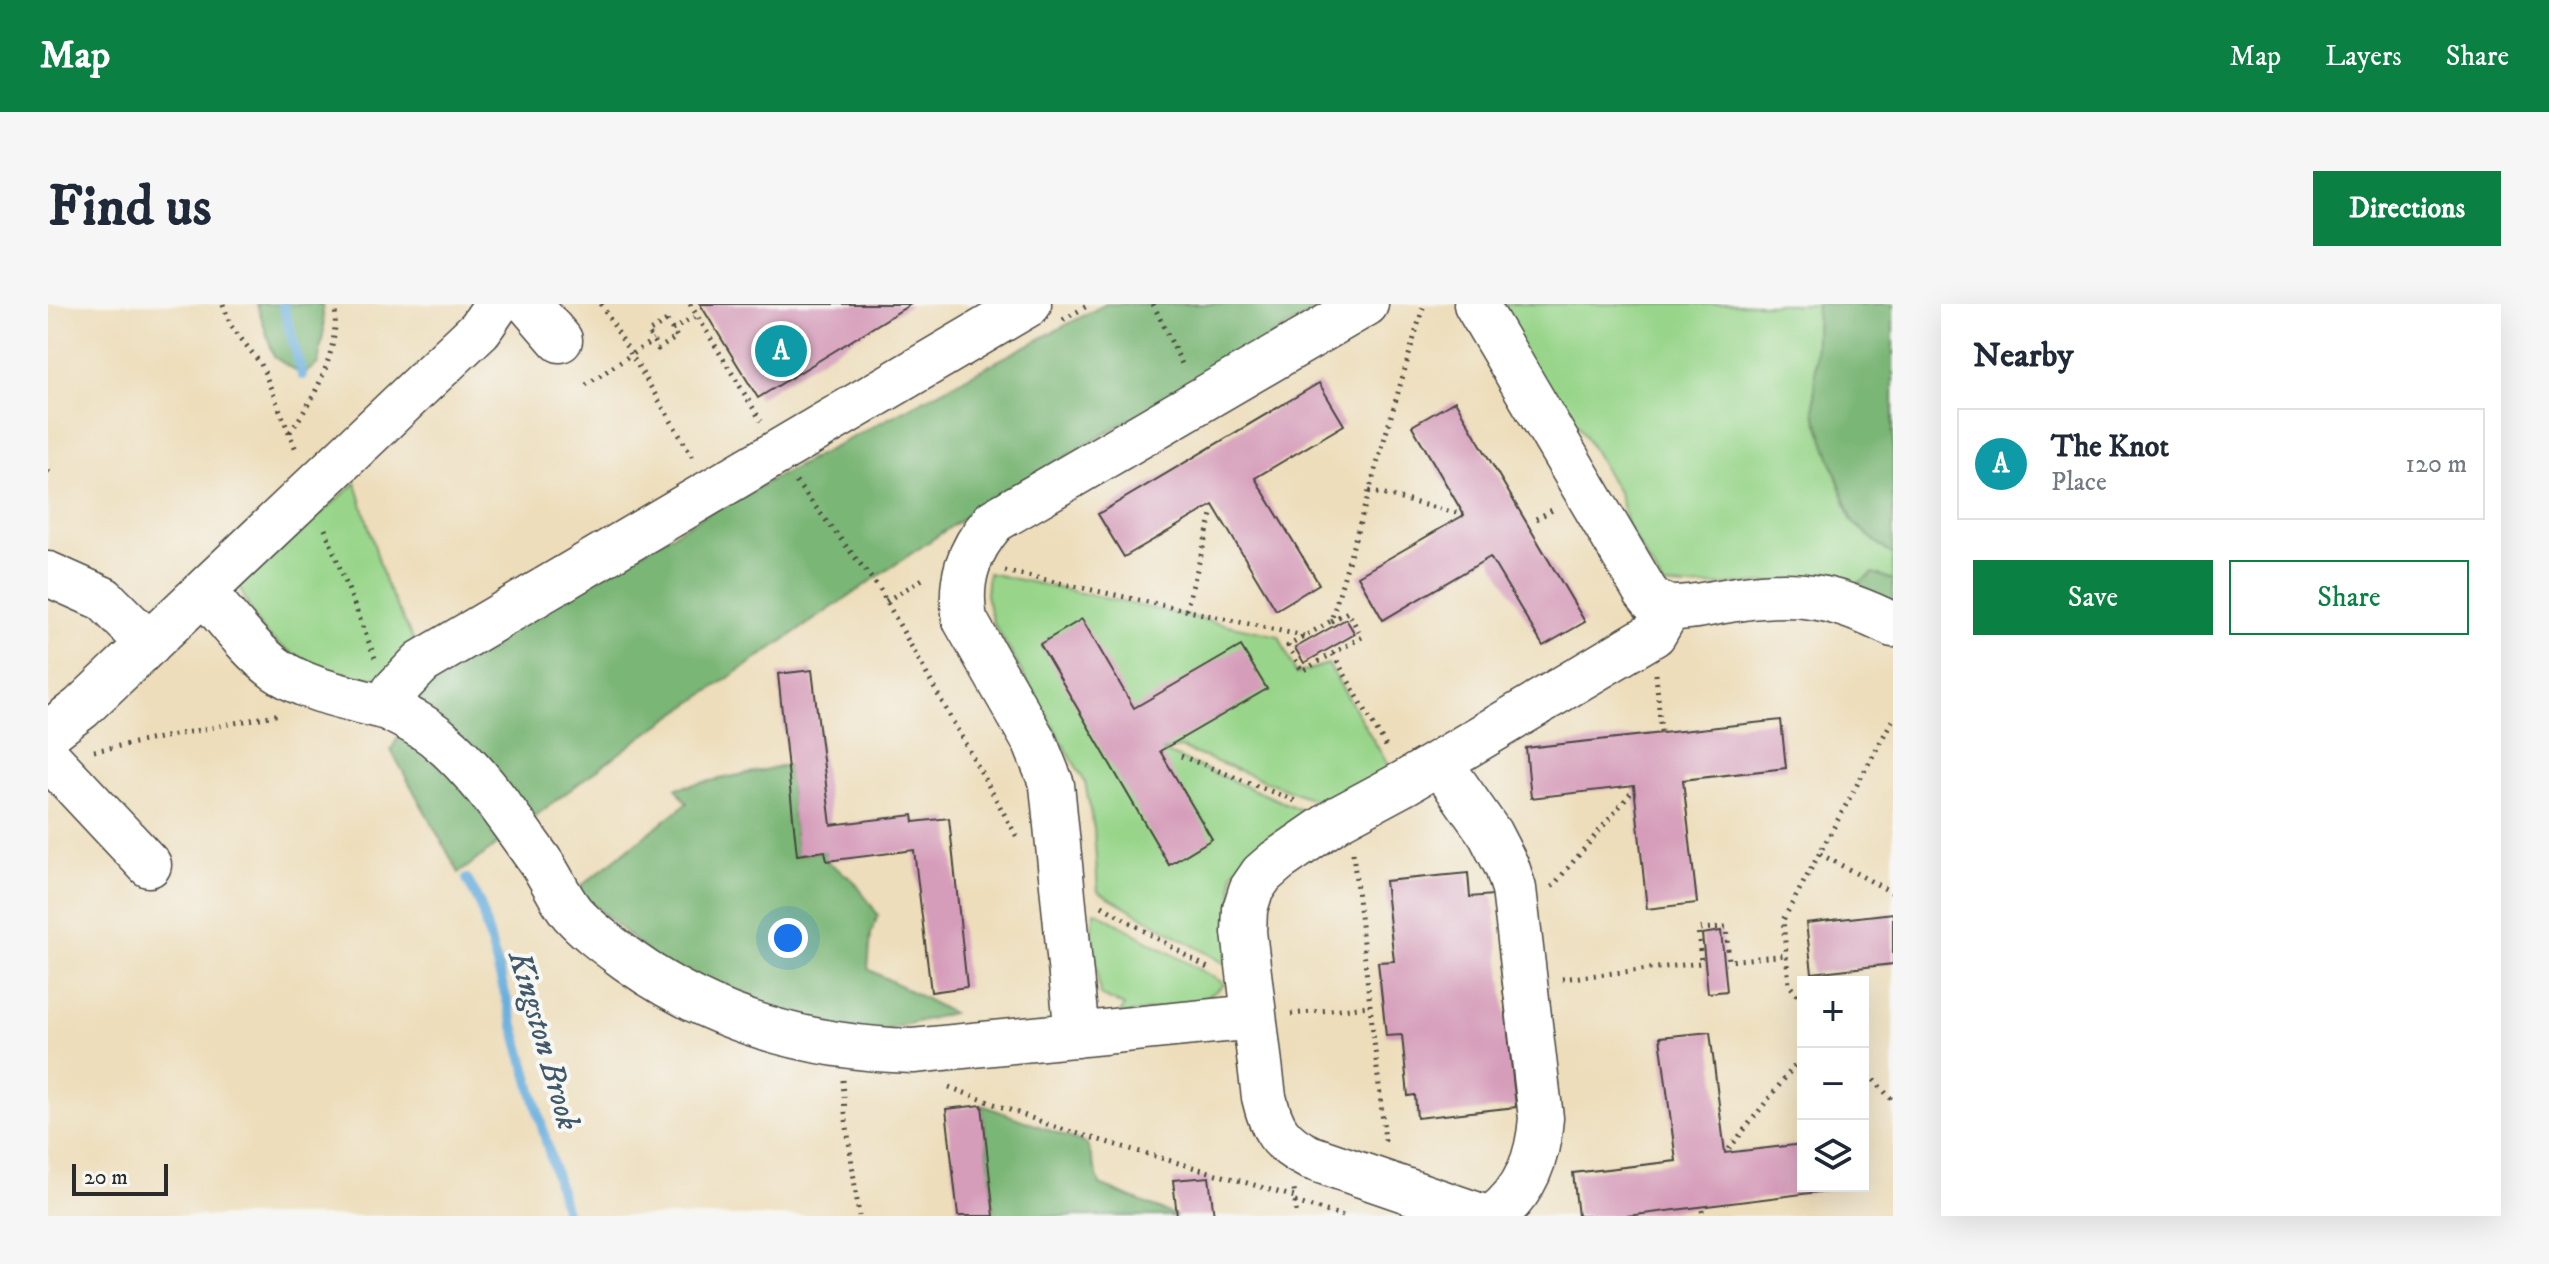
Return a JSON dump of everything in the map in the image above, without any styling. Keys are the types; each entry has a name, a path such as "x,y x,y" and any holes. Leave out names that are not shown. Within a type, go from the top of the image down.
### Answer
{"lane":[{"path":"149,865 49,750 81,708 480,329 497,304"},
{"path":"529,304 560,340"},
{"path":"390,699 422,662 1029,304"},
{"path":"1077,1035 1052,785 1035,743 965,620 963,577 978,539 994,521 1366,304"},
{"path":"1476,304 1653,601 1669,608 1703,607 1767,594 1808,595 1838,600 1893,625"},
{"path":"48,574 104,599 149,644"},
{"path":"204,592 259,654 278,670 303,683 390,699 439,739 468,768 540,862 571,912 597,937 656,980 712,1008 780,1034 842,1047 913,1051 1077,1035 1252,998"},
{"path":"1421,773 1452,780 1490,834 1507,867 1518,907 1540,1130 1533,1163 1522,1188 1507,1206 1477,1215 1292,1148 1279,1136 1269,1118 1244,932 1245,909 1251,890 1262,874 1277,861 1339,818 1421,773 1654,634 1669,608"}],"path":[{"path":"223,304 231,326 261,364 313,489 323,524 358,608 390,699"},
{"path":"289,433 315,395 324,371 332,346 335,304"},
{"path":"601,304 698,465"},
{"path":"690,304 800,490 879,588 1021,844"},
{"path":"1153,304 1200,401"},
{"path":"1331,621 1424,304"},
{"path":"672,330 697,316"},
{"path":"667,321 672,330 677,337 658,349 648,332 667,321"},
{"path":"586,385 653,340"},
{"path":"1369,491 1464,515"},
{"path":"1186,610 1213,511"},
{"path":"999,569 1305,636"},
{"path":"886,601 932,573"},
{"path":"1348,612 1362,637 1302,671 1288,646 1331,621 1348,612"},
{"path":"1333,654 1421,773"},
{"path":"1655,665 1661,732"},
{"path":"49,750 295,711"},
{"path":"1797,994 1789,985 1783,920 1893,719"},
{"path":"1181,756 1339,818 1352,850 1385,1140 1362,1175"},
{"path":"1544,883 1546,894 1631,793"},
{"path":"1820,854 1893,893"},
{"path":"1089,899 1228,980 1252,998 1370,1006"},
{"path":"1557,979 1701,963 1698,929 1726,927 1729,961 1786,955"},
{"path":"842,1047 845,1112 859,1216"},
{"path":"1729,1149 1797,1063"},
{"path":"1869,1075 1893,1101"},
{"path":"943,1085 1055,1127 1343,1216"},
{"path":"1292,1148 1297,1216"}],"green space":[{"path":"257,304 322,304 324,329 318,364 302,375 274,357"},
{"path":"1106,304 1326,304 977,509 637,740 459,873 391,750 432,677 701,517"},
{"path":"1487,304 1817,304 1814,411 1852,522 1893,556 1893,580 1873,573 1857,584 1828,580 1664,586 1628,528 1619,494 1578,424 1552,408"},
{"path":"1817,304 1893,304 1893,556 1853,522 1814,411"},
{"path":"356,483 385,582 419,651 387,673 369,677 318,666 285,648 262,629 239,585"},
{"path":"988,573 1279,636 1296,674 1328,664 1393,773 1330,806 1181,748 1162,751 1318,817 1243,861 1233,873 1231,967 1098,891 1094,829 1085,782 993,622 986,595"},
{"path":"1873,573 1893,580 1893,609 1857,584"},
{"path":"788,765 797,855 825,851 827,861 854,881 878,915 871,934 868,969 952,1013 869,1034 811,1041 672,973 576,890 687,803 676,788"},
{"path":"1095,911 1225,984 1214,993 1188,1004 1119,1015 1124,1006 1100,995 1092,928"},
{"path":"982,1105 1087,1144 1100,1185 1176,1216 994,1216"}],"building":[{"path":"700,304 911,304 758,398"},
{"path":"1319,383 1344,425 1255,478 1319,584 1276,610 1213,505 1124,557 1098,514"},
{"path":"1455,401 1585,622 1543,646 1490,557 1383,620 1358,576 1464,515 1412,426"},
{"path":"1082,619 1134,708 1241,646 1267,689 1160,751 1212,839 1169,865 1040,644"},
{"path":"1346,619 1355,634 1304,663 1295,648"},
{"path":"812,670 831,825 913,815 914,822 949,818 967,987 931,992 914,850 827,861 825,851 797,855 778,674"},
{"path":"1781,720 1786,768 1683,780 1697,903 1647,909 1634,786 1531,798 1526,748"},
{"path":"1468,873 1470,897 1493,895 1516,1107 1417,1118 1415,1095 1408,1096 1402,1035 1386,1036 1378,962 1394,961 1385,881"},
{"path":"1893,913 1893,964 1812,973 1806,923"},
{"path":"1721,931 1727,991 1708,993 1702,934"},
{"path":"1710,1032 1725,1153 1797,1145 1797,1192 1818,1192 1627,1216 1578,1216 1573,1173 1676,1161 1660,1037"},
{"path":"982,1105 994,1216 958,1216 946,1109"},
{"path":"1209,1177 1214,1216 1177,1216 1173,1180"}],"waterway":[{"name":"Kingston Brook","path":"283,304 302,375"},
{"name":"Kingston Brook","path":"467,879 480,904 567,1216"}],"place":[{"name":"The Knot","path":"781,351"}]}
